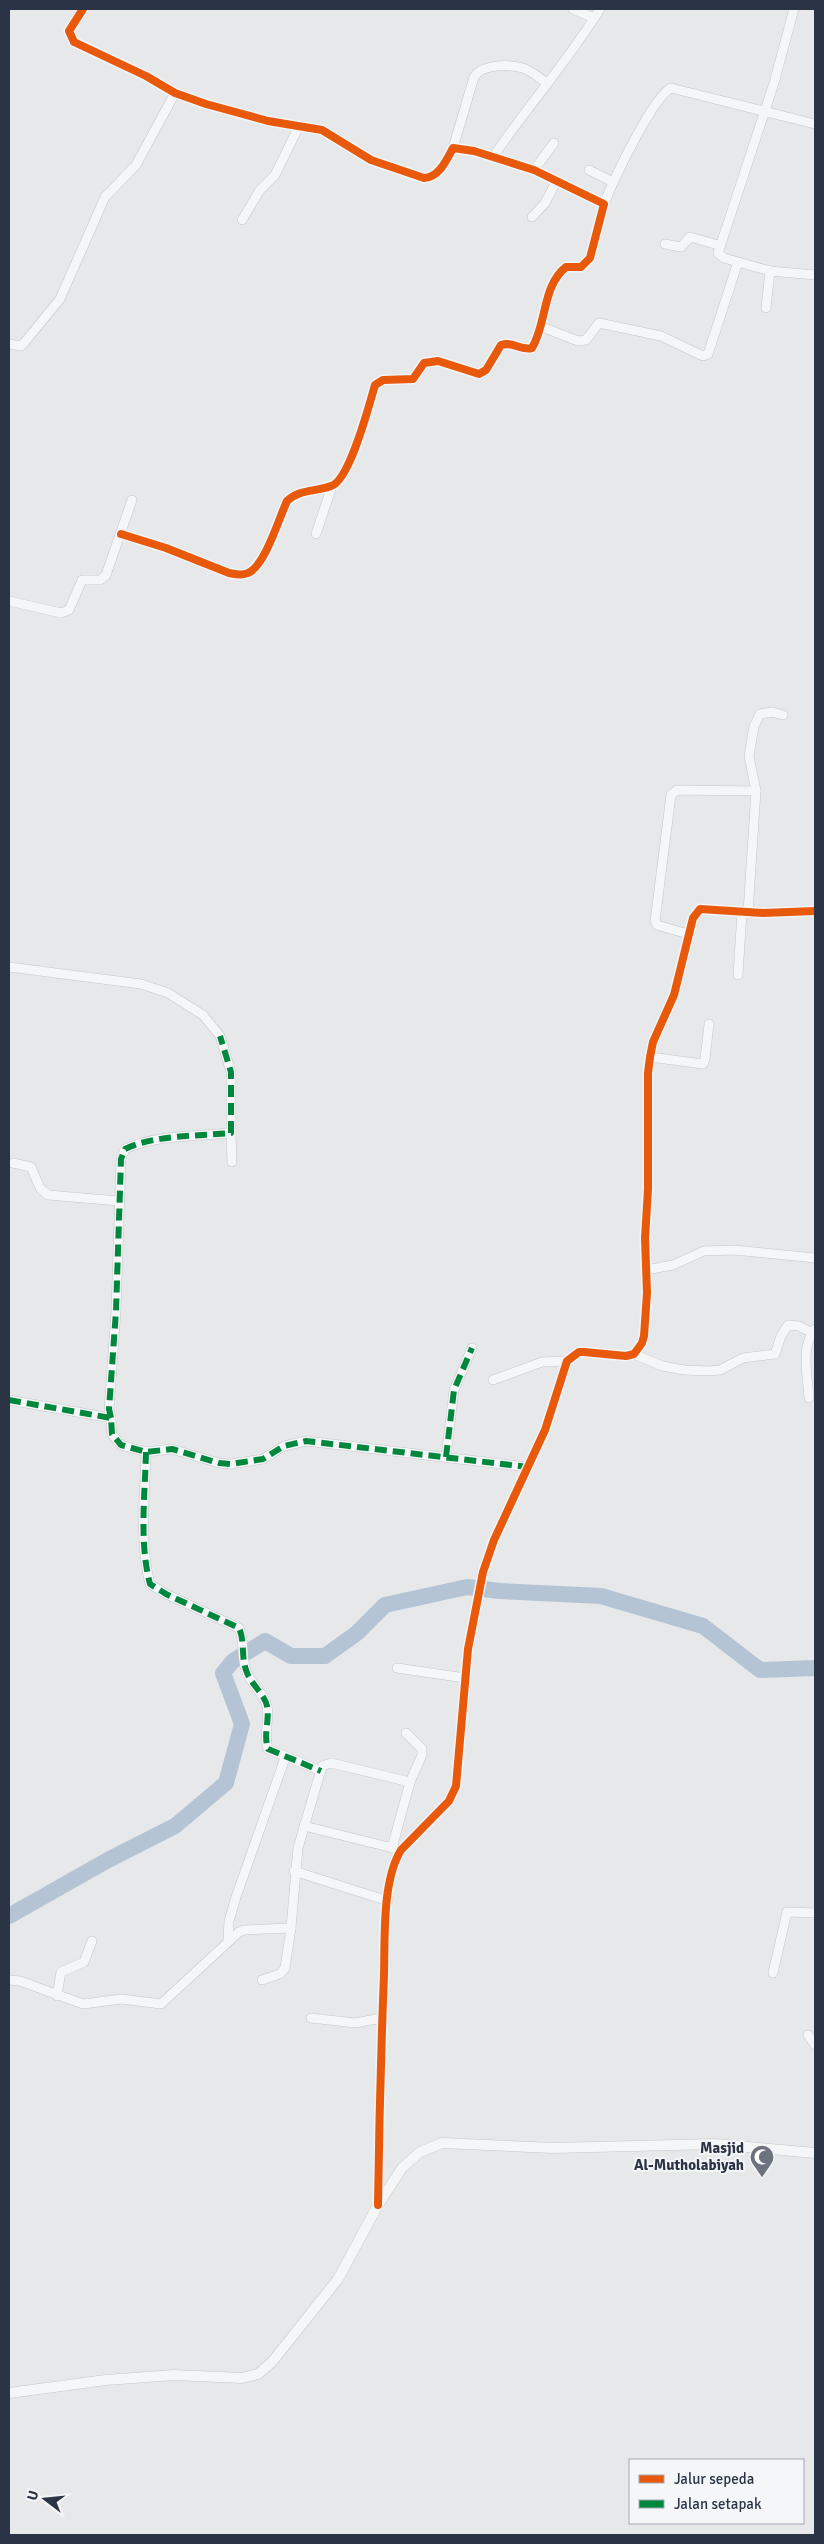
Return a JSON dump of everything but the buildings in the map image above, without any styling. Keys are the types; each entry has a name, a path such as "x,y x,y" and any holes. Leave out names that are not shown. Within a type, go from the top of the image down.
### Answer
{"street":[{"path":"83,9 68,31 74,42 85,49 146,76 175,93 213,106 281,124 322,130 378,163 424,178 430,178 438,171 453,148 474,77 482,69 509,66 522,68 547,83"},
{"path":"573,9 594,18"},
{"path":"493,157 600,9"},
{"path":"794,9 764,112 718,245 718,255 770,270 815,275"},
{"path":"316,534 332,486 345,474 364,424 375,385 384,380 413,379 424,363 438,361 479,374 486,370 501,345 512,343 525,349 532,348 542,327 549,289 566,267 581,267 590,258 604,204 613,182 658,100 671,88 815,124"},
{"path":"9,344 21,346 60,299 106,197 136,165 175,93"},
{"path":"242,220 260,190 275,175 299,126"},
{"path":"534,170 554,143"},
{"path":"453,148 493,157 534,170 604,204"},
{"path":"589,170 613,182"},
{"path":"532,217 545,203 556,182"},
{"path":"665,244 681,247 690,238 718,245"},
{"path":"542,327 578,341 586,340 599,324 609,324 661,336 703,356 708,354 738,262"},
{"path":"766,308 770,270"},
{"path":"121,534 166,548 229,573 237,575 248,573 256,567 264,554 287,501 294,494 332,486"},
{"path":"9,602 66,612 82,580 100,580 106,575 132,500"},
{"path":"738,975 756,791 749,756 756,720 766,712 783,715"},
{"path":"688,934 657,925 655,920 671,795 677,790 756,791"},
{"path":"634,1354 642,1344 644,1336 645,1238 648,1189 648,1072 652,1042 674,995 688,934 696,910 745,912 815,911"},
{"path":"9,967 150,986 168,993 203,1015 220,1036 231,1072 232,1162"},
{"path":"650,1057 702,1064 706,1059 709,1024"},
{"path":"231,1134 152,1142 125,1149 121,1159 109,1402 115,1439 121,1446 146,1452 172,1449 219,1463 231,1464 263,1459 284,1446 306,1440 528,1467"},
{"path":"13,1163 31,1167 40,1188 48,1195 119,1201"},
{"path":"646,1270 673,1265 704,1251 734,1250 815,1258"},
{"path":"494,1380 542,1362 567,1361 579,1352 626,1356 634,1354 662,1366 684,1370 715,1370 743,1358 775,1354 781,1336 788,1326 800,1326 814,1331 807,1351 809,1398"},
{"path":"446,1457 454,1390 472,1348"},
{"path":"396,1849 449,1801 456,1786 465,1678 483,1572 494,1540 545,1430 567,1361"},
{"path":"9,1400 111,1418"},
{"path":"146,1452 144,1530 146,1563 150,1584 166,1594 239,1628 244,1662 252,1685 266,1699 268,1749 285,1758 321,1771"},
{"path":"397,1668 465,1678"},
{"path":"378,2205 382,2018 388,1901 396,1849 410,1782 422,1755 422,1749 406,1732"},
{"path":"228,1941 229,1921 236,1897 285,1758"},
{"path":"262,1980 280,1974 285,1968 291,1928 294,1871 304,1826 321,1771 326,1763 410,1782"},
{"path":"304,1826 396,1849"},
{"path":"294,1871 388,1901"},
{"path":"773,1972 787,1912 815,1913"},
{"path":"9,1980 20,1981 57,1996 89,2005 115,1999 161,2004 228,1941 244,1930 291,1928"},
{"path":"57,1996 61,1972 84,1962 92,1941"},
{"path":"311,2018 355,2023 382,2018"},
{"path":"808,2035 815,2045"},
{"path":"9,2393 106,2380 174,2375 254,2377 272,2362 334,2285 378,2205 409,2160 442,2143 536,2148 715,2144 815,2153"}],"waterway":[{"path":"9,1916 108,1860 175,1826 226,1783 242,1724 223,1673 233,1661 265,1641 291,1656 325,1656 357,1633 385,1605 467,1587 500,1591 601,1596 703,1626 760,1670 815,1668"}],"marked path":[{"path":"111,1418 109,1409 116,1311 121,1159 125,1149 149,1141 231,1133 231,1072 220,1036"},
{"path":"446,1457 454,1390 472,1348"},
{"path":"9,1400 111,1418 112,1434 121,1445 146,1452 172,1449 219,1463 231,1464 263,1459 284,1446 306,1441 528,1467"},
{"path":"146,1452 144,1535 150,1584 166,1594 239,1628 246,1670 267,1706 266,1738 268,1749 321,1771"}],"cycle path":[{"path":"83,9 69,31 74,42 146,76 175,93 206,104 268,121 322,130 371,160 424,178 434,175 438,171 453,148 474,151 534,170 604,204 590,258 581,267 566,267 558,275 549,294 537,338 532,348 528,349 509,344 501,345 486,370 479,374 438,361 424,363 413,379 383,380 375,385 352,457 338,481 325,488 297,494 287,501 266,552 254,569 241,575 229,573 166,548 121,534"},
{"path":"378,2205 385,1927 390,1877 401,1850 449,1801 456,1786 468,1649 483,1572 494,1540 545,1430 567,1361 579,1352 626,1356 634,1354 642,1343 647,1293 645,1238 648,1189 648,1073 653,1042 674,995 693,918 700,909 763,913 815,911"}],"place":[{"name":"Masjid Al-Mutholabiyah","path":"762,2178"}]}
